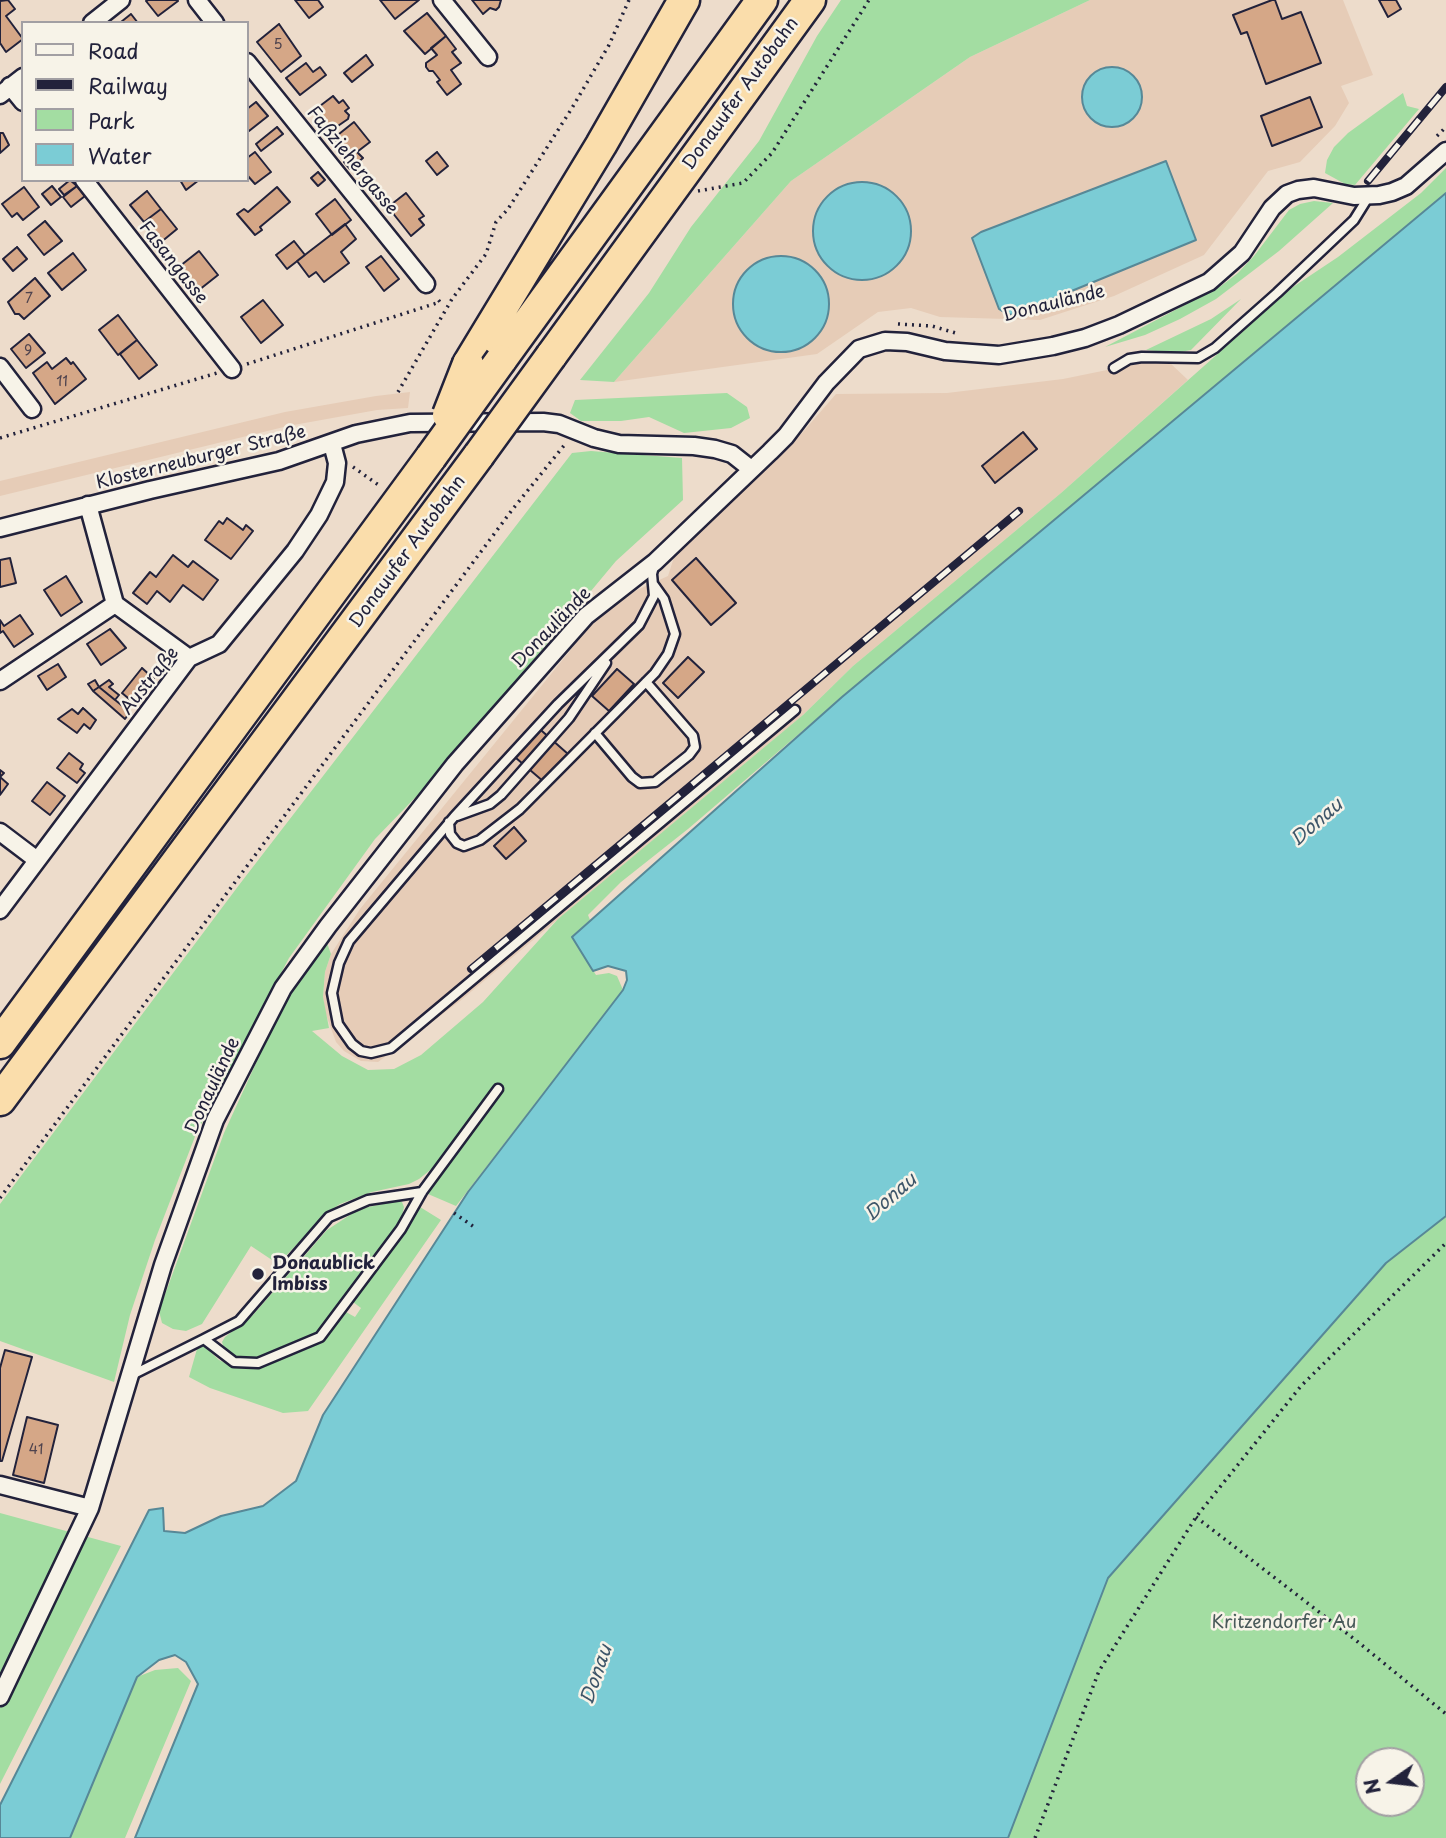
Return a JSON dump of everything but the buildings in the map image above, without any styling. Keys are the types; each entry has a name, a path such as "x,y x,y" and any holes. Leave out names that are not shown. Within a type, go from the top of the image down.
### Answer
{"highway":[{"path":"431,457 468,364 601,145 684,0"},
{"path":"0,1043 431,457 762,0"},
{"name":"Donauufer Autobahn","path":"0,1100 354,626 810,0"}],"street":[{"path":"95,21 121,0"},
{"path":"197,0 213,21"},
{"path":"442,0 488,57"},
{"name":"Faßziehergasse","path":"248,63 426,284"},
{"name":"Donaulände","path":"0,1696 90,1507 163,1265 215,1120 284,988 328,926 455,764 586,616 655,562 786,436 825,383 859,349 871,344 907,342 945,351 999,355 1084,338 1119,325 1209,282 1242,253 1272,208 1287,194 1314,188 1354,196 1392,192 1406,186 1446,151"},
{"name":"Fasangasse","path":"86,182 232,369"},
{"path":"0,368 32,409"},
{"name":"Klosterneuburger Straße","path":"0,528 279,461 369,431 410,424 559,424 594,438 620,443 715,449 732,454 751,469"},
{"name":"Austraße","path":"0,910 189,658 219,643 295,551 319,514 335,482 337,463 332,444"},
{"path":"88,505 115,604 189,658"},
{"path":"0,681 115,604"},
{"path":"0,832 37,860"},
{"path":"0,1485 90,1507"}],"lane":[{"path":"1114,368 1129,359 1142,357 1198,358 1215,348 1346,228 1369,195"},
{"path":"655,562 652,574 654,596 639,625 558,704 452,819 349,941 339,963 332,993 333,1009 345,1035 361,1051 380,1053 391,1048 795,710"},
{"path":"452,819 450,834 457,843 464,846 480,840 520,809 646,682 668,654 675,634 664,599 652,583"},
{"path":"452,819 490,804 501,795 569,718 614,652"},
{"path":"595,733 640,783 655,782 690,755 695,747 693,736 646,682"},
{"path":"204,1339 234,1362 258,1363 320,1337 401,1229 422,1192 498,1089"},
{"path":"130,1377 239,1321 329,1217 368,1200 422,1192"}],"path":[{"path":"398,392 452,299 486,254 496,222 508,209 551,143 602,58 629,0"},
{"path":"665,198 743,183 772,153 869,0"},
{"path":"1435,138 1446,127"},
{"path":"894,324 932,326 964,335"},
{"path":"0,1198 512,510 575,431"},
{"path":"352,466 380,486"},
{"path":"454,1213 477,1229"},
{"path":"1035,1838 1099,1671 1196,1517 1301,1386 1446,1243"},
{"path":"1196,1517 1446,1714"}],"shaded area":[{"path":"1090,0 1343,0 1373,75 1341,86 1349,103 1335,126 1300,162 1268,171 1204,255 1114,296 1040,320 940,317 911,308 878,312 817,354 614,382 791,181 970,57"},
{"path":"1156,360 1169,362 1188,380 1061,493 853,666 803,715 460,1001 378,1062 361,1061 344,1051 336,1042 325,1012 325,972 331,954 360,909 599,615 626,595 668,576 676,551 802,433 836,394 947,393 1063,379"},
{"path":"410,392 408,408 377,410 288,426 0,496 0,481 285,412"}],"green space":[{"path":"841,0 1090,0 970,57 791,181 614,382 580,380 649,293 691,227 759,141 817,36"},
{"path":"1403,93 1407,106 1419,109 1355,185 1345,184 1325,173 1327,160 1334,147 1348,133"},
{"path":"1446,168 1446,193 842,697 688,829 621,882 588,915 590,920 572,937 596,975 609,973 617,976 623,990 456,1206 428,1194 502,1091 496,1086 434,1167 419,1179 340,1204 328,1212 278,1264 251,1246 202,1324 186,1331 173,1329 162,1323 159,1311 224,1133 284,1002 306,968 327,943 331,954 325,972 323,997 329,1028 312,1031 342,1056 368,1070 394,1069 421,1055 483,1002 558,919 803,715 853,666 1061,493 1293,287 1338,257 1421,193"},
{"path":"1314,201 1333,203 1279,251 1216,299 1145,335 1105,347 1221,286 1254,256 1289,210"},
{"path":"1241,299 1191,350 1175,353 1146,350 1211,319"},
{"path":"727,393 747,407 750,418 731,428 684,433 649,417 621,421 581,421 570,413 575,400"},
{"path":"591,451 682,458 683,500 616,561 440,772 375,839 289,958 196,1134 155,1240 130,1315 114,1382 0,1341 0,1204 239,885 572,453"},
{"path":"402,1202 404,1207 402,1216 321,1329 312,1336 255,1359 237,1358 225,1351 222,1342 225,1337 253,1315 327,1230 359,1209"},
{"path":"420,1207 441,1220 308,1411 283,1413 210,1388 189,1377 197,1349 204,1346 219,1360 236,1368 256,1369 323,1342 346,1312 355,1317 361,1308 353,1302"},
{"name":"Kritzendorfer Au","path":"1446,1215 1446,1838 1008,1838 1108,1578 1386,1263"},
{"path":"0,1513 121,1546 0,1784"},
{"path":"178,1668 191,1681 125,1838 70,1838 137,1677 155,1670"}],"water":[{"path":"1106,67 1118,67 1137,80 1142,97 1140,109 1129,122 1118,127 1106,127 1087,114 1082,103 1082,91 1095,72"},
{"path":"1166,161 1196,240 1013,315 999,309 972,238 981,232"},
{"path":"862,182 881,186 897,196 907,212 911,231 907,250 897,266 881,276 862,280 843,276 827,266 817,250 813,231 817,212 827,196 843,186"},
{"name":"Donau","path":"1446,193 1446,1216 1386,1263 1108,1578 1008,1838 135,1838 198,1684 186,1662 175,1655 159,1660 137,1677 70,1838 0,1838 0,1805 149,1510 163,1508 164,1531 185,1533 221,1516 263,1506 296,1481 323,1415 468,1192 623,990 627,980 626,971 608,966 593,971 572,937 842,697"},
{"path":"781,256 799,260 815,270 825,286 829,304 825,322 815,338 799,348 781,352 763,348 747,338 737,322 733,304 737,286 747,270 763,260"}],"railway":[{"path":"1368,181 1446,87"},
{"path":"471,969 1019,511"}],"place":[{"name":"Donaublick Imbiss","path":"258,1274"}]}
